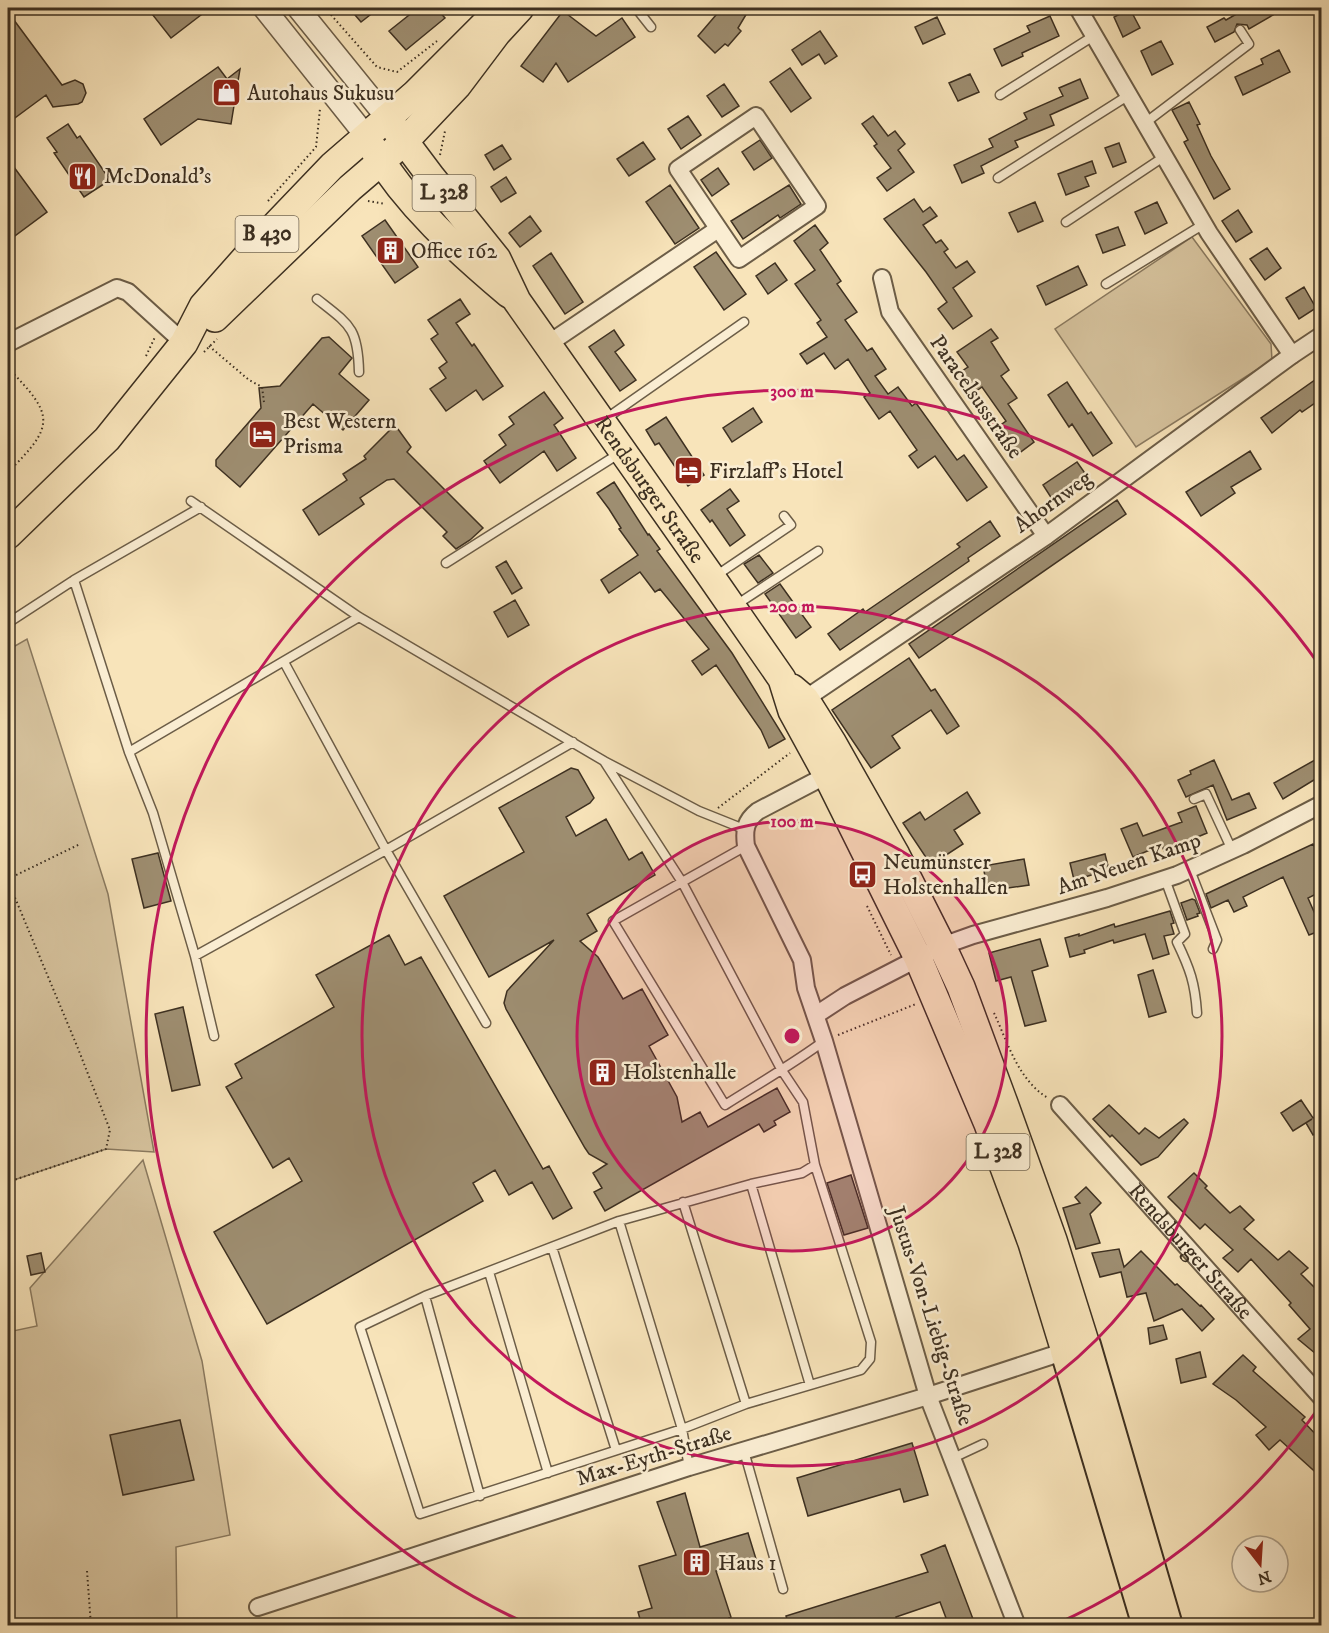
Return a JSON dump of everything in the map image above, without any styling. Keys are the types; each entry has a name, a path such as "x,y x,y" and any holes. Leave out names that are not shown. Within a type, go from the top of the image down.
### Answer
{"highway":[{"name":"L 328","path":"1076,1348 1147,1626"},
{"name":"L 328","path":"1076,1348 1168,1626"}],"main road":[{"name":"B 430","path":"197,349 203,306 219,288 332,166 415,94 501,8"},
{"name":"B 430","path":"12,544 107,439 197,349 214,319 286,249 405,141 457,86 497,33 520,8"},
{"name":"Rendsburger Straße","path":"387,118 497,259 517,301 782,679 805,699 862,794 942,946"},
{"name":"Rendsburger Straße","path":"366,136 401,190 476,266 517,301"},
{"name":"Rendsburger Straße","path":"782,679 792,711 827,775 908,963"},
{"name":"L 328","path":"942,946 961,987 1053,1240 1076,1348"},
{"name":"L 328","path":"908,963 988,1124 1032,1243 1076,1348"}],"street":[{"name":"Rendsburger Straße","path":"264,8 366,136"},
{"name":"Rendsburger Straße","path":"298,8 387,118"},
{"path":"1078,8 1204,224 1292,355"},
{"path":"756,116 817,206 739,259 718,229 678,169 756,116"},
{"path":"548,344 718,229"},
{"name":"Paracelsusstraße","path":"882,278 890,312 1046,536"},
{"path":"8,343 117,288 128,292 197,349"},
{"name":"Ahornweg","path":"805,699 1046,536 1322,335"},
{"path":"745,838 751,816 827,775 832,760 832,742"},
{"name":"Rendsburger Straße","path":"827,775 837,776 862,794"},
{"name":"Am Neuen Kamp","path":"942,946 1166,879 1232,850 1322,804"},
{"name":"Justus-Von-Liebig-Straße","path":"745,838 802,960 806,988 824,1041 928,1396 1017,1625"},
{"path":"816,1015 845,996 942,946"},
{"name":"Rendsburger Straße","path":"1060,1105 1322,1398"},
{"name":"Max-Eyth-Straße","path":"258,1607 689,1467 928,1396 1076,1348"}],"lane":[{"path":"636,8 651,27"},
{"path":"1146,123 1249,44 1240,30"},
{"path":"999,95 1095,35"},
{"path":"998,178 1129,95"},
{"path":"1066,222 1165,156"},
{"path":"1106,284 1204,224"},
{"path":"317,299 348,324 359,346 359,372"},
{"path":"602,421 744,322"},
{"path":"446,563 623,451"},
{"path":"191,501 359,617 604,760 709,815 745,838 682,882 613,921 725,1105 824,1041"},
{"path":"8,623 74,580 201,507"},
{"path":"712,578 791,525 784,516"},
{"path":"733,607 818,551"},
{"path":"74,580 129,753 153,813 195,956 214,1036"},
{"path":"129,753 359,617"},
{"path":"284,662 386,850 486,1023"},
{"path":"195,956 386,850 573,742"},
{"path":"604,760 682,882 781,1069 803,1102 815,1165 871,1342 870,1359 861,1370 746,1404 682,1430 420,1514 360,1327 425,1296 619,1221 751,1184 802,1173 815,1165"},
{"path":"1194,799 1206,794 1232,850"},
{"path":"1190,870 1217,940 1213,949"},
{"path":"1166,879 1185,934 1177,942 1196,987 1197,1013"},
{"path":"751,1184 810,1385"},
{"path":"683,1202 746,1404"},
{"path":"619,1221 682,1430 689,1467"},
{"path":"552,1247 616,1450"},
{"path":"489,1272 548,1473"},
{"path":"425,1296 480,1496"},
{"path":"953,1458 983,1444"},
{"path":"744,1451 783,1589"}],"path":[{"path":"325,8 376,68 397,72 438,40"},
{"path":"360,201 384,202 392,210"},
{"path":"197,349 217,339"},
{"path":"197,349 262,387 264,402"},
{"path":"8,368 39,403 43,426 40,436 32,447 8,472"},
{"path":"8,562 12,544"},
{"path":"709,815 797,747"},
{"path":"8,1181 106,1149 110,1130 8,880 80,844"},
{"path":"865,901 908,963"},
{"path":"824,1041 916,1004"},
{"path":"994,1013 1018,1067 1039,1092 1060,1105"},
{"path":"87,1571 91,1626"},
{"path":"1017,1625 1050,1619"}],"shaded area":[{"path":"1192,237 1271,344 1272,360 1136,447 1055,329"},
{"path":"27,639 108,894 154,1152 106,1149 8,1182 8,650"},
{"path":"143,1160 202,1361 230,1535 176,1547 177,1625 8,1625 8,1465 12,1463 8,1448 8,1332 37,1326 30,1288"}],"building":[{"path":"160,8 210,8 171,38 152,14"},
{"path":"349,8 379,8 361,22"},
{"path":"418,8 436,8 445,18 406,50 389,31"},
{"path":"722,8 750,8 738,28 741,31 728,46 725,44 715,53 698,36"},
{"path":"1247,8 1268,8 1273,15 1249,29 1247,25 1237,24 1234,32 1215,42 1207,27 1224,18 1226,20"},
{"path":"1130,9 1140,28 1123,37 1114,17"},
{"path":"563,11 596,36 622,18 635,37 568,82 556,63 543,82 521,66"},
{"path":"8,12 62,85 75,80 83,84 86,93 82,102 53,107 46,95 8,123"},
{"path":"1050,16 1059,36 1022,53 1023,56 1002,66 994,49 1030,32 1027,26"},
{"path":"937,17 945,34 923,44 915,27"},
{"path":"820,31 837,56 825,64 819,54 802,65 792,50"},
{"path":"1161,41 1173,64 1152,75 1141,51"},
{"path":"1279,50 1290,72 1243,95 1235,77 1263,64 1261,59"},
{"path":"218,67 227,79 240,69 231,124 198,119 161,145 144,119"},
{"path":"790,68 811,98 791,112 770,82"},
{"path":"970,74 979,92 958,101 949,83"},
{"path":"1080,79 1088,98 1050,115 1054,125 1015,141 1018,147 981,166 984,173 962,183 954,165 993,147 989,139 1027,119 1024,113 1063,96 1059,88"},
{"path":"724,84 739,106 722,117 707,96"},
{"path":"1189,102 1200,124 1197,125 1211,156 1230,189 1214,199 1184,142 1188,140 1172,110"},
{"path":"688,116 701,135 681,149 668,129"},
{"path":"873,116 888,136 895,131 905,144 898,150 914,172 887,191 877,178 891,168 874,146 877,144 862,124"},
{"path":"68,124 77,138 80,136 110,180 84,197 54,153 57,152 47,138"},
{"path":"760,140 772,158 754,170 742,152"},
{"path":"643,142 655,159 629,176 617,159"},
{"path":"1119,143 1126,162 1113,167 1105,148"},
{"path":"502,145 511,159 494,170 485,155"},
{"path":"8,159 47,212 8,241"},
{"path":"1092,161 1096,173 1085,177 1089,186 1066,195 1058,174"},
{"path":"718,168 729,184 712,196 701,180"},
{"path":"506,177 516,193 501,202 491,187"},
{"path":"670,185 699,228 675,244 646,202"},
{"path":"789,185 801,204 780,218 778,215 743,239 731,221"},
{"path":"914,199 923,212 930,207 937,216 923,225 936,243 941,240 948,249 944,252 956,268 967,261 975,272 953,288 972,316 953,329 938,309 947,302 884,219"},
{"path":"1035,202 1043,221 1018,232 1009,213"},
{"path":"1157,202 1167,223 1145,234 1135,212"},
{"path":"1238,210 1252,232 1236,242 1222,221"},
{"path":"530,216 541,231 520,247 509,233"},
{"name":"Office 162","path":"385,220 418,267 395,283 362,236"},
{"path":"815,225 828,243 820,250 841,281 837,284 857,312 845,320 867,351 872,348 886,369 875,376 888,394 898,387 912,406 916,403 957,460 964,455 987,487 967,501 935,456 918,468 909,456 917,450 890,411 879,419 864,397 870,393 848,359 835,369 824,353 807,364 800,354 827,337 817,323 821,320 795,284 815,270 794,241"},
{"path":"1118,227 1125,245 1103,253 1096,235"},
{"path":"1267,248 1281,268 1265,280 1250,259"},
{"path":"716,252 746,294 724,310 694,267"},
{"path":"551,253 583,302 565,314 533,266"},
{"path":"775,263 787,280 768,294 756,276"},
{"path":"1078,266 1087,285 1046,305 1037,286"},
{"path":"1304,287 1316,308 1299,319 1286,298"},
{"path":"460,299 470,314 456,323 472,346 474,344 503,386 483,400 476,390 446,411 430,389 446,378 439,368 447,362 431,339 438,334 428,320"},
{"path":"991,329 998,338 991,342 1009,370 1001,376 1017,398 1008,404 1034,442 1014,457 995,429 1006,421 982,387 975,392 962,371 968,367 957,352"},
{"path":"614,330 624,345 615,352 636,380 620,391 589,347"},
{"name":"Best Western Prisma","path":"329,337 352,358 339,374 369,400 343,430 313,404 240,487 216,466 216,460 261,408 259,388 280,386 322,338"},
{"path":"1322,375 1322,398 1302,412 1300,410 1272,433 1261,418"},
{"path":"1067,382 1088,414 1091,412 1112,443 1093,456 1072,424 1069,427 1048,395"},
{"path":"544,392 563,418 554,425 576,458 557,471 544,451 500,483 484,461 506,445 499,435 514,424 509,417"},
{"path":"753,408 762,422 732,442 723,428"},
{"path":"666,417 704,475 688,486 659,443 655,445 646,430"},
{"path":"395,425 411,447 407,452 483,528 456,549 443,536 447,532 394,479 387,480 360,498 364,504 319,535 303,510 347,480 343,474 366,459 364,456"},
{"path":"1250,451 1261,469 1231,487 1235,493 1201,516 1186,492"},
{"path":"1077,462 1087,476 1052,499 1043,485"},
{"path":"614,482 648,535 660,549 657,551 732,653 785,739 769,748 761,730 716,665 702,675 692,661 709,649 660,589 655,592 640,572 609,593 601,580 638,555 597,493"},
{"path":"730,489 739,501 727,509 745,535 730,546 712,520 710,522 701,510"},
{"path":"1117,500 1126,514 919,658 909,644"},
{"path":"990,521 1000,536 968,558 969,561 840,650 828,634 863,609 865,612 960,547 957,544"},
{"path":"759,555 773,573 758,583 744,564"},
{"path":"506,561 522,588 512,594 496,567"},
{"path":"780,584 811,627 796,638 765,594"},
{"path":"515,600 529,625 508,637 494,612"},
{"path":"909,658 931,691 935,689 959,726 947,734 931,710 892,736 900,748 871,768 832,710"},
{"path":"1322,756 1322,775 1283,799 1274,783"},
{"path":"1214,760 1232,800 1249,793 1256,808 1227,820 1213,785 1186,797 1178,780 1191,774 1190,771"},
{"path":"571,768 578,770 594,798 590,803 566,817 576,836 606,819 629,860 642,852 655,875 587,914 597,931 580,941 598,957 623,999 642,989 668,1035 649,1046 677,1097 682,1122 700,1112 708,1127 777,1088 790,1112 774,1121 776,1125 764,1132 759,1124 605,1211 594,1192 602,1188 593,1173 607,1164 589,1154 585,1148 504,1003 507,991 554,940 489,977 444,896 524,852 499,808"},
{"path":"967,792 980,813 954,830 963,844 931,865 903,823 920,812 925,820"},
{"path":"1196,806 1207,833 1164,851 1162,845 1133,857 1121,829 1137,823 1143,836 1182,822 1178,813"},
{"path":"1313,844 1322,861 1322,891 1308,898 1322,930 1309,935 1283,877 1243,897 1247,906 1234,912 1228,900 1211,908 1206,894"},
{"path":"158,853 171,901 144,908 132,859"},
{"path":"1105,854 1109,870 1074,880 1070,863"},
{"path":"1024,859 1029,885 988,891 983,866"},
{"path":"1195,900 1200,913 1187,920 1181,903"},
{"path":"1170,911 1174,923 1171,924 1174,934 1164,936 1169,954 1153,959 1145,934 1114,943 1113,940 1070,957 1065,938"},
{"path":"389,935 405,965 421,957 543,1169 549,1166 572,1208 553,1219 532,1182 509,1195 495,1170 473,1183 483,1201 267,1324 214,1232 302,1181 289,1158 273,1168 226,1087 242,1078 235,1064 334,1007 316,975"},
{"path":"1040,939 1048,966 1032,971 1046,1021 1025,1026 1011,977 996,981 989,953"},
{"path":"1153,970 1166,1012 1149,1017 1138,975"},
{"path":"183,1007 200,1085 172,1091 155,1014"},
{"path":"1301,1100 1313,1118 1316,1116 1322,1125 1322,1129 1313,1135 1306,1123 1312,1119 1293,1131 1281,1113"},
{"path":"1109,1105 1139,1134 1145,1128 1159,1138 1184,1119 1188,1123 1158,1157 1141,1165 1093,1119"},
{"path":"1194,1173 1207,1186 1205,1188 1230,1213 1240,1206 1254,1220 1244,1229 1278,1260 1289,1251 1308,1268 1301,1274 1322,1295 1322,1359 1298,1339 1310,1329 1289,1305 1291,1303 1251,1259 1238,1272 1223,1258 1233,1250 1205,1224 1200,1229 1168,1197"},
{"path":"851,1175 868,1228 844,1235 827,1183"},
{"path":"1086,1187 1101,1203 1090,1214 1100,1243 1076,1249 1063,1208 1080,1203 1075,1197"},
{"path":"1119,1249 1124,1267 1141,1251 1214,1319 1202,1331 1182,1309 1154,1321 1146,1293 1127,1297 1121,1272 1100,1277 1092,1253"},
{"path":"41,1253 45,1272 31,1275 27,1256"},
{"path":"1163,1325 1167,1339 1150,1344 1148,1328"},
{"path":"1200,1352 1206,1377 1181,1383 1176,1359"},
{"path":"1243,1355 1256,1367 1253,1371 1305,1417 1302,1420 1322,1441 1322,1478 1280,1440 1269,1450 1256,1435 1266,1427 1236,1400 1213,1384"},
{"path":"180,1420 194,1480 123,1495 110,1435"},
{"path":"912,1443 928,1495 904,1502 900,1489 808,1516 797,1478"},
{"path":"685,1493 700,1547 748,1533 756,1559 716,1571 731,1617 729,1618 731,1626 642,1626 638,1612 652,1608 639,1566 676,1555 657,1502"},
{"path":"945,1545 973,1619 949,1626 940,1602 896,1617 899,1626 789,1626 786,1616 928,1572 921,1555"}],"place":[{"name":"Autohaus Sukusu","path":"226,93"},
{"name":"McDonald's","path":"83,176"},
{"name":"Office 162","path":"390,251"},
{"name":"Best Western Prisma","path":"262,434"},
{"name":"Firzlaff's Hotel","path":"688,471"},
{"name":"Neumünster Holstenhallen","path":"862,875"},
{"name":"Holstenhalle","path":"602,1072"},
{"name":"Haus 1","path":"697,1563"}]}
